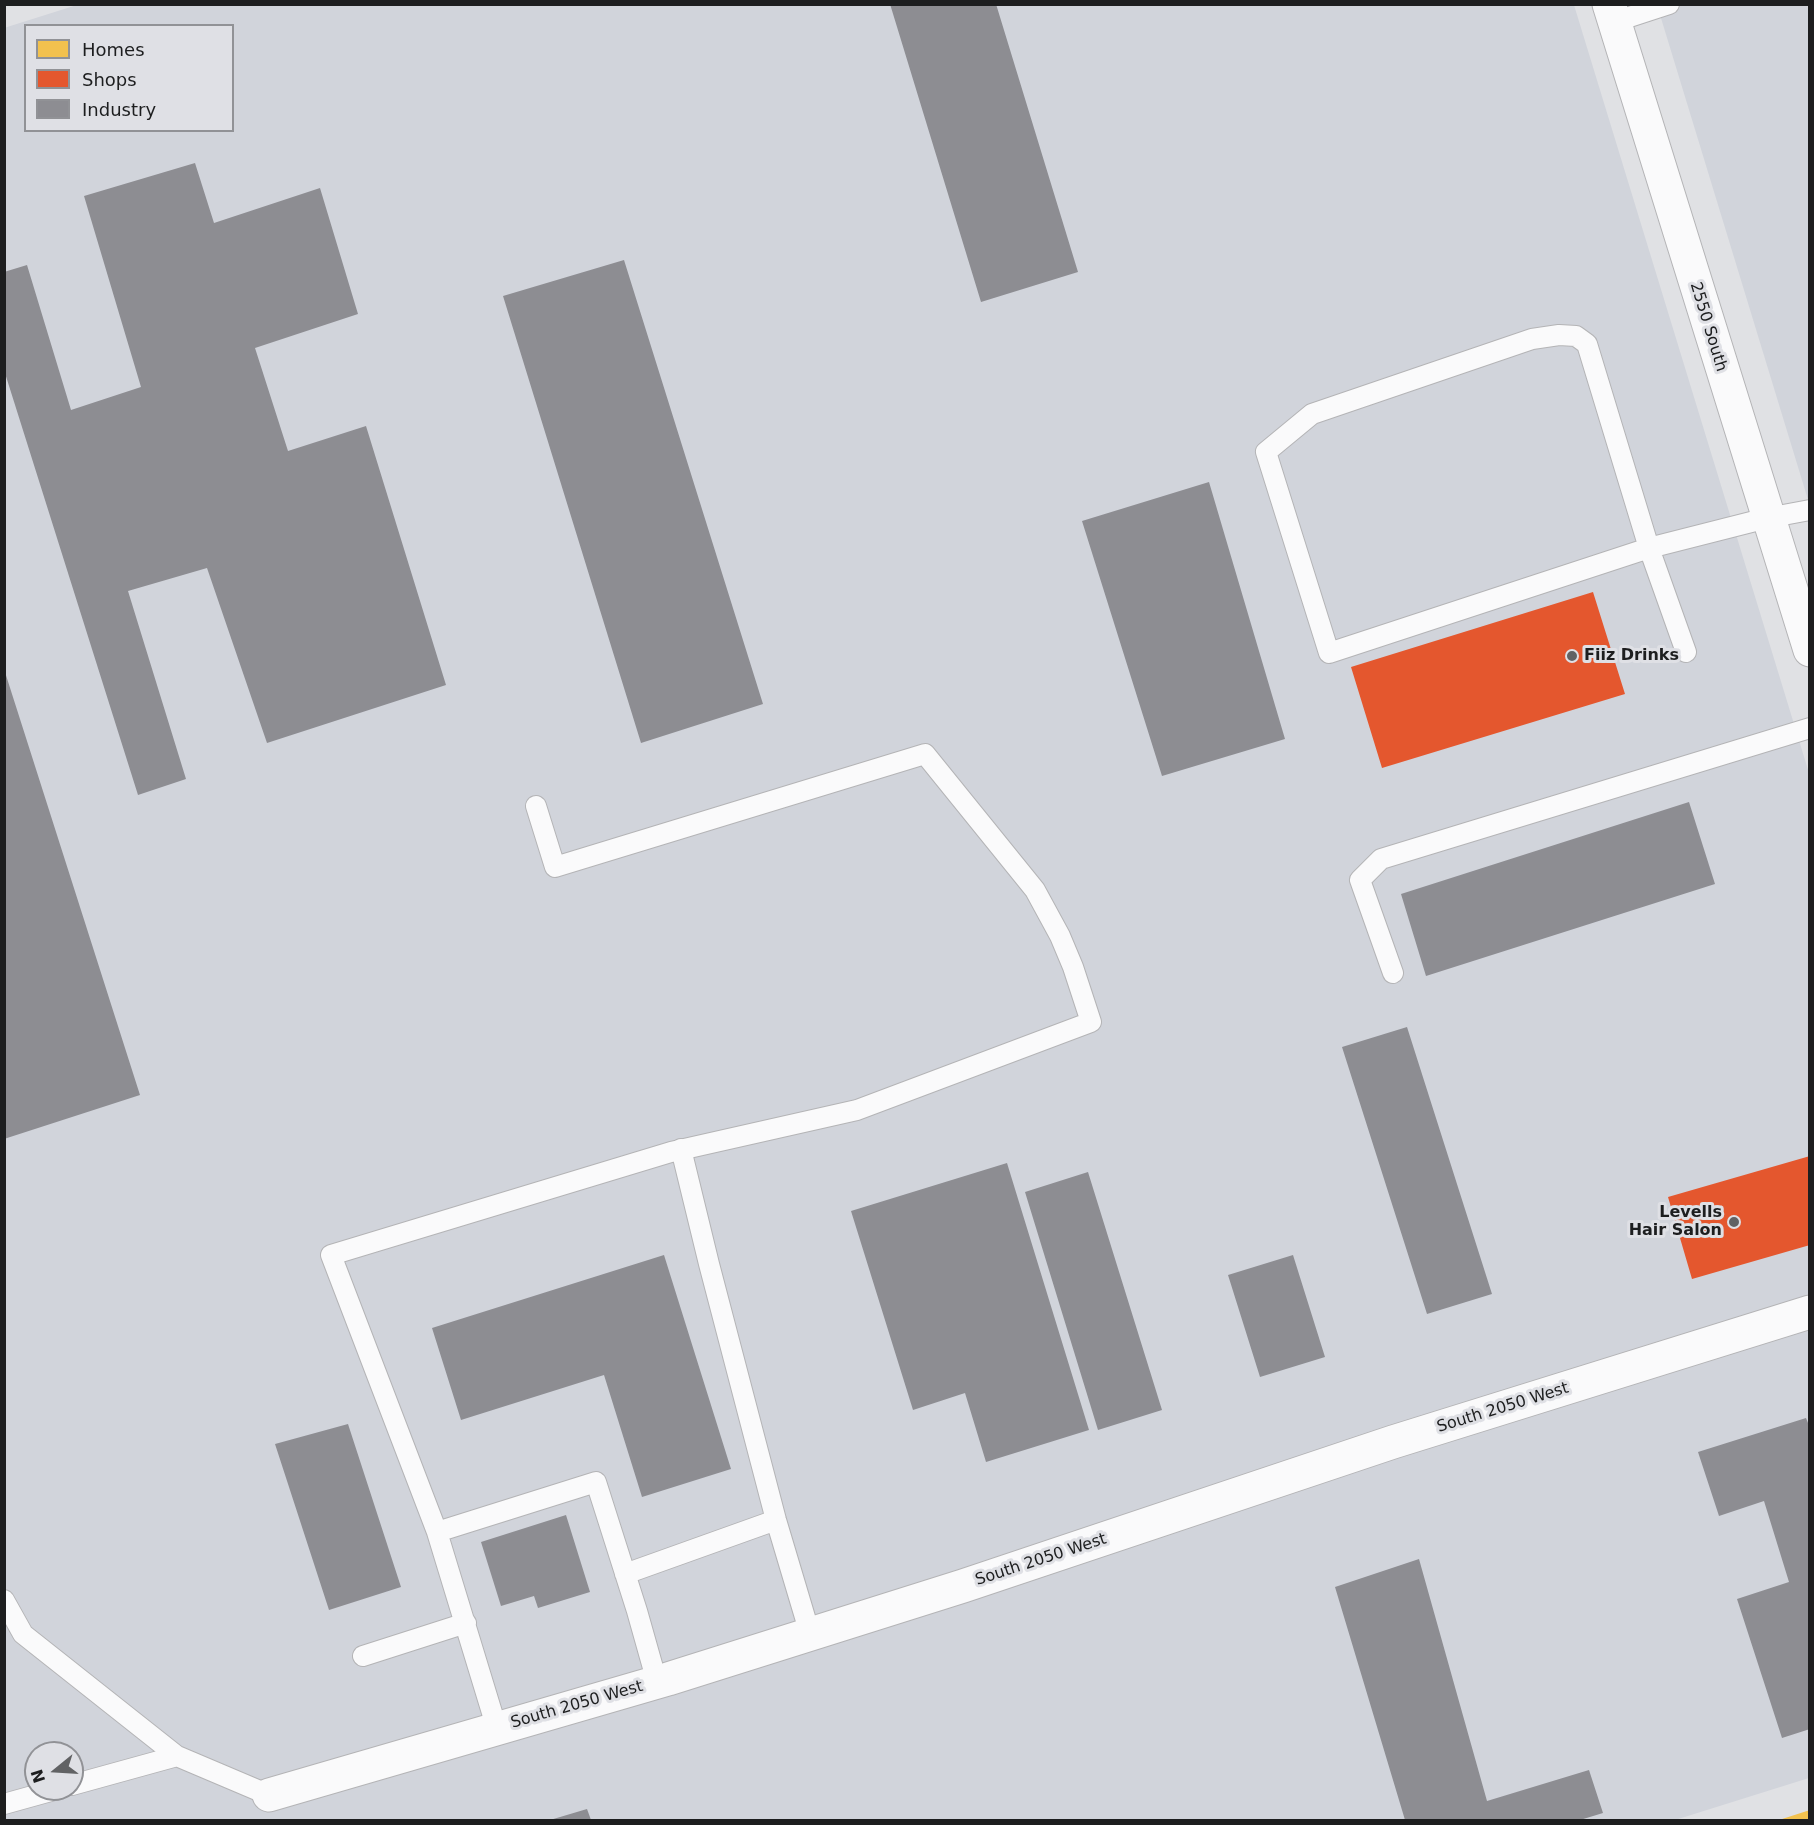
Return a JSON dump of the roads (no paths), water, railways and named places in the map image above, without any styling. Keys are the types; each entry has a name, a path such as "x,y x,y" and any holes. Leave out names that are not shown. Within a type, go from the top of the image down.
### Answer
{"street":[{"name":"2550 South","path":"1611,13 1809,650"},
{"name":"South 2050 West","path":"269,1795 657,1682 963,1586 1394,1442 1809,1312"}],"lane":[{"path":"1611,13 1669,4"},
{"path":"1686,652 1649,548 1587,344 1576,336 1559,335 1532,339 1312,414 1266,452 1329,653 1649,548 1767,518 1809,510"},
{"path":"1393,973 1360,880 1381,859 1809,728"},
{"path":"497,1729 437,1532 331,1255 681,1149 857,1110 1091,1022 1060,936 1035,890 925,754 555,867 536,807"},
{"path":"681,1149 776,1520 810,1634"},
{"path":"437,1532 596,1482 657,1682"},
{"path":"625,1574 776,1520"},
{"path":"4,1600 23,1634 177,1756 269,1795"},
{"path":"363,1656 466,1623"},
{"path":"84,1782 177,1756"},
{"path":"4,1804 24,1798"}],"place":[{"name":"Fiiz Drinks","path":"1572,656"},
{"name":"Levells Hair Salon","path":"1734,1222"}]}
